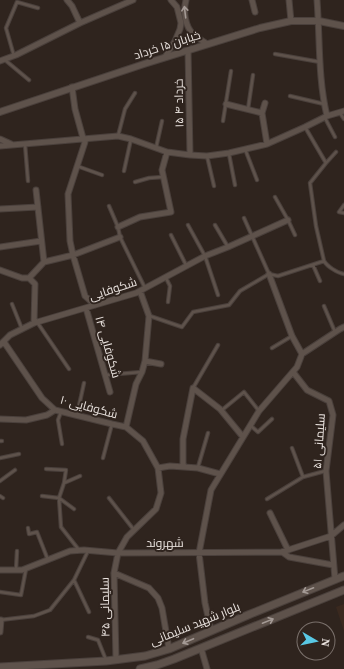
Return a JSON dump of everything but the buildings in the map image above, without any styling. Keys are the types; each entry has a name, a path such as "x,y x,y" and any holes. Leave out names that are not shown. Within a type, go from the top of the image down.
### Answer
{"main road":[{"name":"بلوار شهید سلیمانی","path":"0,667 106,661 145,656 169,649 344,576"},
{"name":"بلوار شهید سلیمانی","path":"140,669 157,667 344,590"},
{"path":"248,615 253,627"}],"street":[{"path":"67,0 72,6 80,23"},
{"path":"2,60 14,56 80,23 133,0"},
{"path":"165,57 175,41 181,23 178,7 171,0"},
{"path":"186,0 184,7 187,23 193,34 207,44"},
{"path":"252,0 255,12"},
{"path":"289,0 291,21"},
{"path":"317,0 320,62 326,117"},
{"name":"خیابان ۱۵ خرداد","path":"0,112 72,87 260,28 291,21 319,21 344,26"},
{"name":"۱۵ خرداد ۴","path":"188,50 190,155"},
{"path":"72,87 75,109 84,139 68,194 70,241 85,296 96,305"},
{"path":"265,103 262,113 267,144"},
{"path":"226,104 262,113"},
{"path":"0,146 118,136 167,152 207,156 267,144 342,111"},
{"path":"0,140 14,144"},
{"path":"118,227 140,217 171,212 162,170 167,152"},
{"path":"36,190 44,262"},
{"path":"0,209 38,206"},
{"name":"شکوفایی","path":"2,343 10,335 36,322 143,290 204,256 288,220"},
{"path":"29,278 44,262 73,254 120,237"},
{"path":"0,247 42,241"},
{"path":"0,270 22,278 29,278 35,284 36,322"},
{"path":"269,274 292,336 302,354"},
{"path":"126,427 136,384 142,372 145,361 149,316 143,290"},
{"name":"شکوفایی ۱۴","path":"86,308 110,392"},
{"path":"212,630 204,603 199,553 210,490 259,411 297,367 302,354 344,327"},
{"name":"شکوفایی ۱۰","path":"2,343 42,398 58,411 126,427 143,441 158,468"},
{"path":"145,361 161,364"},
{"name":"سلیمانی ۵۱","path":"293,372 306,390 329,401 333,415 326,471 335,579"},
{"path":"183,467 183,439 193,388 222,411 243,437"},
{"path":"0,419 26,420 58,411"},
{"path":"158,468 170,466 198,468 220,474"},
{"name":"سلیمانی ۴۵","path":"116,660 114,573 118,554 127,537 156,509 161,493 158,468"},
{"path":"270,513 288,550"},
{"path":"331,536 344,525"},
{"name":"شهروند","path":"0,570 26,569 79,550 118,554 282,552 331,536"},
{"path":"282,552 289,557 333,565"},
{"path":"114,573 149,588 158,598 162,608 169,649"},
{"path":"0,632 1,620"},
{"path":"202,648 206,669"}],"lane":[{"path":"14,56 6,28 17,2 38,8"},
{"path":"275,54 320,62"},
{"path":"2,60 29,80"},
{"path":"223,121 231,71"},
{"path":"248,109 253,75"},
{"path":"118,136 125,109 135,93"},
{"path":"290,96 324,104"},
{"path":"342,111 344,119"},
{"path":"326,117 335,137"},
{"path":"156,148 162,121"},
{"path":"305,128 326,164"},
{"path":"124,171 131,139"},
{"path":"25,144 28,180"},
{"path":"244,149 257,180"},
{"path":"336,152 310,183 316,226 324,261 340,274 344,274"},
{"path":"228,153 235,185"},
{"path":"207,156 214,186"},
{"path":"77,166 102,175"},
{"path":"135,182 163,176"},
{"path":"274,196 295,235"},
{"path":"344,205 339,212 344,214"},
{"path":"109,206 118,227 120,237 143,290"},
{"path":"244,218 269,274"},
{"path":"188,225 204,256 218,295"},
{"path":"215,225 228,247"},
{"path":"171,235 187,266"},
{"path":"149,316 182,327 193,312 228,305 240,291 269,274 278,276 324,261"},
{"path":"313,265 320,281"},
{"path":"166,278 170,286 168,302"},
{"path":"12,304 22,329"},
{"path":"324,306 335,332"},
{"path":"36,322 69,369"},
{"path":"272,348 292,336"},
{"path":"193,388 218,345"},
{"path":"105,376 142,372"},
{"path":"77,415 84,383"},
{"path":"222,411 244,392 259,411"},
{"path":"58,411 62,444"},
{"path":"250,426 258,432 272,419"},
{"path":"103,458 112,424"},
{"path":"198,468 208,433"},
{"path":"292,448 303,477"},
{"path":"0,458 19,454"},
{"path":"46,469 66,470 64,483 59,498 61,527 79,550"},
{"path":"0,481 15,470"},
{"path":"267,499 303,477 326,471"},
{"path":"64,483 80,476"},
{"path":"42,496 59,498 74,509"},
{"path":"109,498 134,530"},
{"path":"28,528 29,534 37,532 48,560"},
{"path":"16,570 17,551"},
{"path":"1,620 34,616 50,610 74,580 88,551"},
{"path":"0,592 20,595 26,569"},
{"path":"74,580 89,612"},
{"path":"88,637 98,640 106,661"}],"shaded area":[{"path":"344,604 344,631 336,607"}]}
